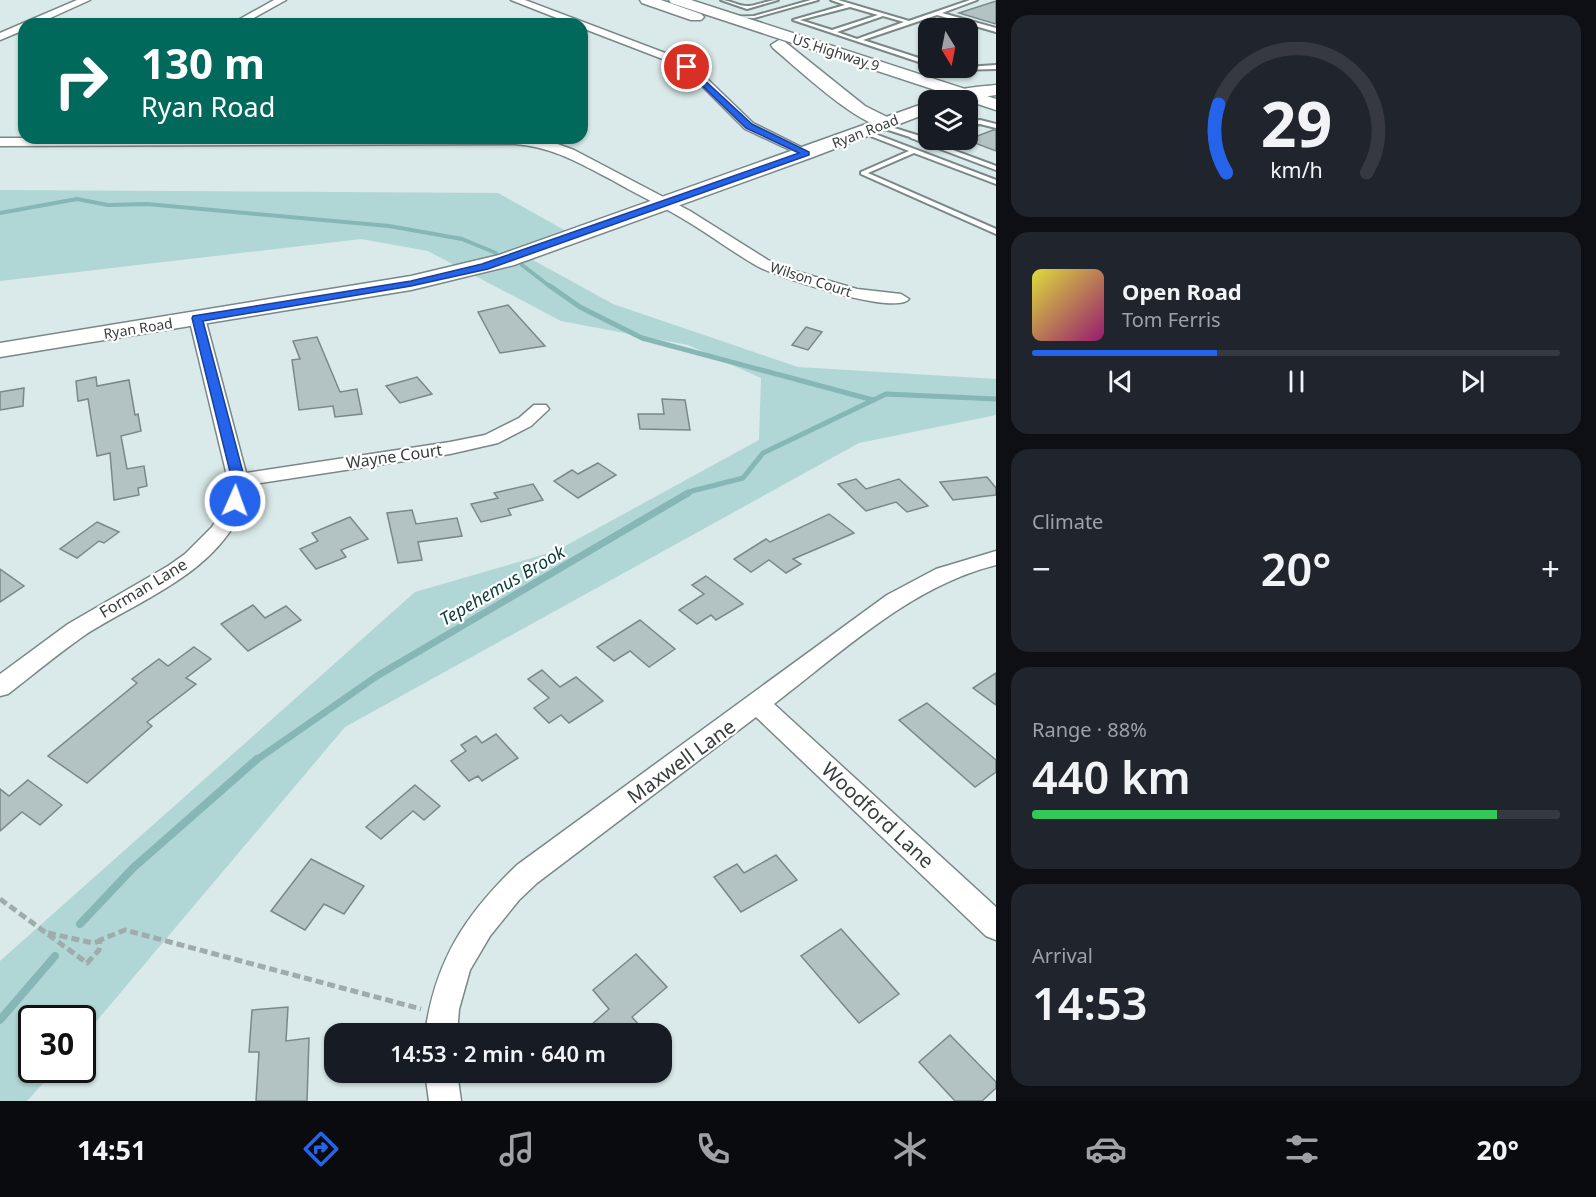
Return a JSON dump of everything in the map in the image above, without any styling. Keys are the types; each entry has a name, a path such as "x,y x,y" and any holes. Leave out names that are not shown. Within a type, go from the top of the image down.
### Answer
{"highway":[{"name":"US Highway 9","path":"647,0 921,90"},
{"name":"US Highway 9","path":"676,0 759,27 927,90"},
{"path":"779,45 859,110 875,126"},
{"name":"US Highway 9","path":"978,111 993,118"}],"street":[{"path":"43,18 85,0"},
{"path":"247,18 281,0"},
{"path":"516,0 565,18"},
{"path":"8,22 18,24"},
{"path":"588,27 677,61 694,72 749,126 807,153"},
{"path":"0,37 18,29"},
{"path":"978,95 996,90"},
{"name":"Ryan Road","path":"0,350 411,284 456,274 506,260 807,153 918,111"},
{"name":"Wilson Court","path":"0,142 18,142"},
{"name":"Wilson Court","path":"547,144 560,148 665,203 763,263 783,272 856,294 900,299"},
{"name":"Forman Lane","path":"0,687 76,630 176,571 206,547 230,514 238,480 197,318"},
{"name":"Wayne Court","path":"238,480 450,448 491,439 525,422 540,408"},
{"name":"Maxwell Lane","path":"442,1023 446,996 460,955 482,920 527,874 911,590 970,565 996,558"},
{"name":"Woodford Lane","path":"758,704 996,926"},
{"path":"443,1083 445,1101"}],"lane":[{"path":"723,0 747,8 776,0"},
{"path":"833,0 908,22"},
{"path":"858,40 975,0"},
{"path":"728,17 754,17 819,1"},
{"path":"759,27 772,18 819,1"},
{"path":"851,5 795,20 918,60"},
{"path":"936,13 996,30"},
{"path":"831,33 883,15"},
{"path":"978,67 996,67"},
{"path":"978,122 993,118"},
{"path":"875,126 914,137 996,168"},
{"path":"875,126 914,151 996,182"},
{"path":"914,151 862,173 996,232"}],"path":[{"path":"0,899 88,963 99,950 100,941"},
{"path":"44,932 93,944 125,930 439,1023"}],"shaded area":[{"path":"0,190 498,193 573,235 522,254 613,304 798,367 996,379 996,415 859,443 345,727 96,1022 96,1005 18,1005 18,1083 43,1083 27,1101 0,1101 0,961 415,592 556,551 759,440 761,378 688,345 561,321 428,251 361,239 0,281"}],"building":[{"path":"996,1 996,24 959,13"},
{"path":"996,130 996,151 978,144 978,136"},
{"path":"508,305 545,346 500,353 478,312"},
{"path":"806,327 822,332 808,350 792,345"},
{"path":"317,337 340,392 357,389 362,414 335,417 333,406 299,410 292,360 300,359 293,341"},
{"path":"96,377 97,386 129,380 135,415 138,414 141,431 121,436 127,469 144,466 147,486 138,488 139,495 114,500 110,453 97,456 88,399 78,401 76,381"},
{"path":"417,377 432,394 400,403 386,386"},
{"path":"24,388 23,406 0,410 0,392"},
{"path":"662,399 685,400 690,430 640,429 638,414 664,414"},
{"path":"598,463 616,475 578,498 554,481 572,470 578,474"},
{"path":"987,477 996,488 996,495 953,500 940,482"},
{"path":"856,479 866,489 899,479 928,506 907,512 896,502 866,511 838,484"},
{"path":"533,484 543,500 508,509 511,515 481,522 471,504 498,498 494,493"},
{"path":"412,510 416,524 457,518 462,536 418,542 422,560 398,563 387,513"},
{"path":"829,514 854,533 793,559 801,564 786,573 769,560 751,572 734,559 766,539 770,542"},
{"path":"350,517 368,539 341,550 346,557 316,569 300,549 318,541 312,533"},
{"path":"97,522 119,532 104,543 99,541 77,558 60,549"},
{"path":"0,569 24,586 0,602"},
{"path":"706,576 743,604 716,620 711,615 697,624 679,610 704,594 692,585"},
{"path":"253,605 265,618 286,606 301,620 248,651 221,624"},
{"path":"640,620 675,649 649,667 630,651 614,661 597,647"},
{"path":"194,647 211,659 186,678 196,684 147,722 152,726 87,783 48,756 137,683 132,679 159,659 168,666"},
{"path":"542,670 560,687 576,677 603,701 569,723 561,715 549,723 534,708 549,698 528,679"},
{"path":"996,673 996,705 973,688"},
{"path":"927,703 996,760 996,772 975,787 899,720"},
{"path":"496,734 518,758 482,781 478,776 469,781 451,761 466,751 461,745 476,736 482,743"},
{"path":"28,780 62,805 40,825 22,812 0,831 0,789 9,796"},
{"path":"415,785 440,806 424,820 413,811 381,839 366,827"},
{"path":"776,855 797,880 741,912 714,877 737,864 744,873"},
{"path":"311,859 364,886 344,914 324,904 305,930 271,911"},
{"path":"841,929 899,994 859,1023 801,956"},
{"path":"636,954 667,987 632,1017 637,1023 593,1023 609,1009 593,990"},
{"path":"288,1007 286,1041 309,1038 307,1101 256,1101 259,1052 249,1052 252,1010"},
{"path":"950,1035 996,1082 996,1088 982,1101 955,1101 919,1062"}],"waterway":[{"path":"0,213 77,199 108,205 147,204 389,226 462,239 496,253"},
{"path":"522,265 552,288"},
{"path":"550,286 580,307 642,338 873,400"},
{"name":"Tepehemus Brook","path":"685,495 692,491 743,478 763,453 886,394 996,399"},
{"name":"Tepehemus Brook","path":"255,761 377,676 688,493"},
{"name":"Tepehemus Brook","path":"80,924 133,868 257,759"},
{"name":"Tepehemus Brook","path":"0,1020 55,956"}],"route":[{"path":"235,501 238,480 202,330 197,318 411,284 485,267 807,153 764,135 749,126 687,67"}]}
